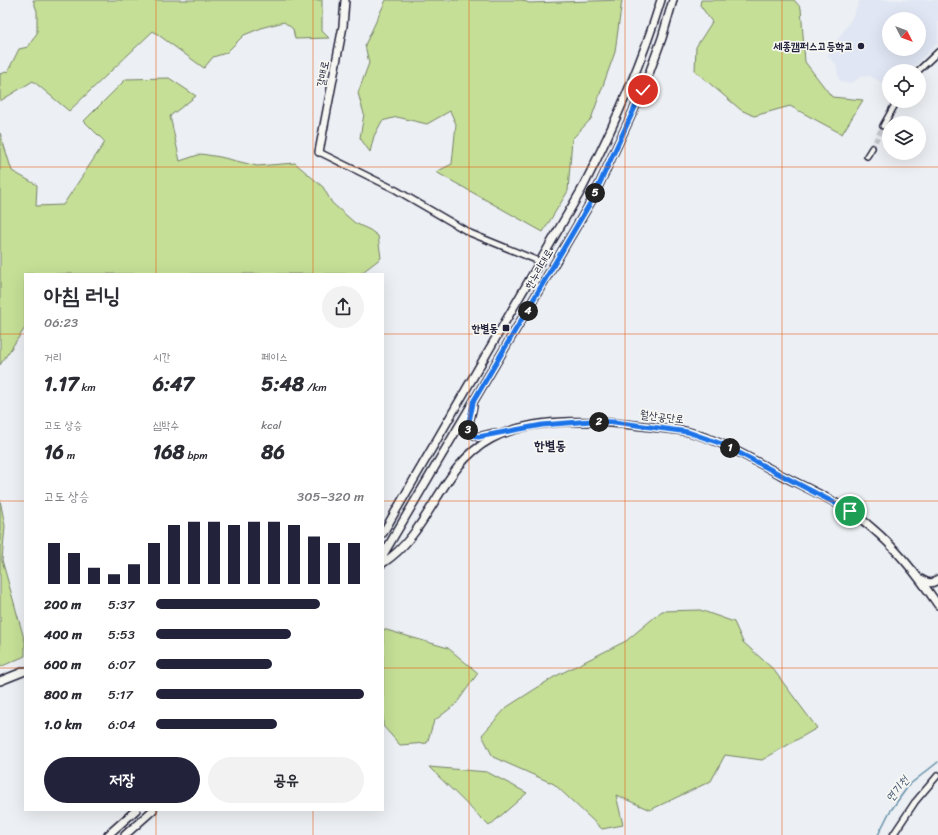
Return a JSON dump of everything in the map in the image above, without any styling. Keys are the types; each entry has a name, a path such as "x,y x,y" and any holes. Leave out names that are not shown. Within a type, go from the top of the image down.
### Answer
{"street":[{"name":"갈매로","path":"319,152 341,38 345,0"},
{"name":"한누리대로","path":"384,531 582,189 608,137 650,34 661,0"},
{"name":"한누리대로","path":"384,553 592,200 643,90 662,38 673,0"},
{"path":"925,64 938,52"},
{"path":"867,156 872,148"},
{"path":"319,152 396,190 470,233 541,262"},
{"path":"473,402 468,427 469,432 478,437 508,431"},
{"name":"월산공단로","path":"384,562 397,553 416,532 457,467 472,452 490,439 508,431 542,425 591,421 614,422 695,434 722,444 850,511 872,527 892,547 920,578 938,605"},
{"path":"920,578 930,583 933,583 938,579"},
{"path":"0,680 24,671"},
{"path":"893,835 915,802 938,775"},
{"path":"108,835 135,811"},
{"path":"125,835 152,811"}],"shaded area":[{"name":"세종캠퍼스고등학교","path":"860,0 938,0 938,43 926,55 926,12 882,12 882,56 925,56 916,64 882,64 882,83 870,76 860,77 852,83 845,83 839,80 836,64 827,56 852,18"}],"green space":[{"path":"33,0 322,0 322,31 329,38 295,39 293,29 284,22 264,27 244,35 226,53 213,57 204,68 153,31 69,111 33,81 0,101 0,73 1,74 8,71 19,49 28,47 37,33 37,11"},
{"path":"386,0 522,0 529,3 622,0 615,52 591,119 572,139 568,191 543,232 436,172 452,164 456,124 450,111 427,124 397,117 382,121 374,136 370,152 360,138 364,114 358,93 369,63 365,45"},
{"path":"701,0 794,0 801,8 805,62 832,97 863,100 842,134 790,106 754,116 741,110 695,71 696,47 712,22 700,5"},
{"path":"169,78 196,96 170,116 180,161 201,154 257,166 295,163 323,187 332,203 355,223 370,230 378,236 381,258 361,273 24,273 24,329 0,365 0,133 12,171 37,185 36,206 63,205 105,142 84,121 126,79"},
{"path":"0,500 5,526 2,560 24,638 24,656 0,667"},
{"path":"700,610 734,622 743,642 773,669 817,728 762,760 725,755 711,781 650,810 616,795 623,825 602,829 554,784 493,757 482,735 507,707 554,677 626,641 662,611"},
{"path":"384,629 448,648 478,673 456,704 434,721 427,743 400,745 384,727"},
{"path":"429,767 487,772 527,793 489,826"}],"waterway":[{"name":"연기천","path":"878,835 889,813 909,785 938,762"}],"tunnel":[{"path":"872,148 882,128"}],"place":[{"name":"세종캠퍼스고등학교","path":"861,46"},
{"name":"한별동","path":"506,328"}],"district":[{"name":"한별동","path":"550,445"}],"route":[{"path":"643,90 592,200 554,267 473,402 468,427 469,432 478,437 501,431 542,425 591,421 614,422 688,432 722,444 850,511"}]}
